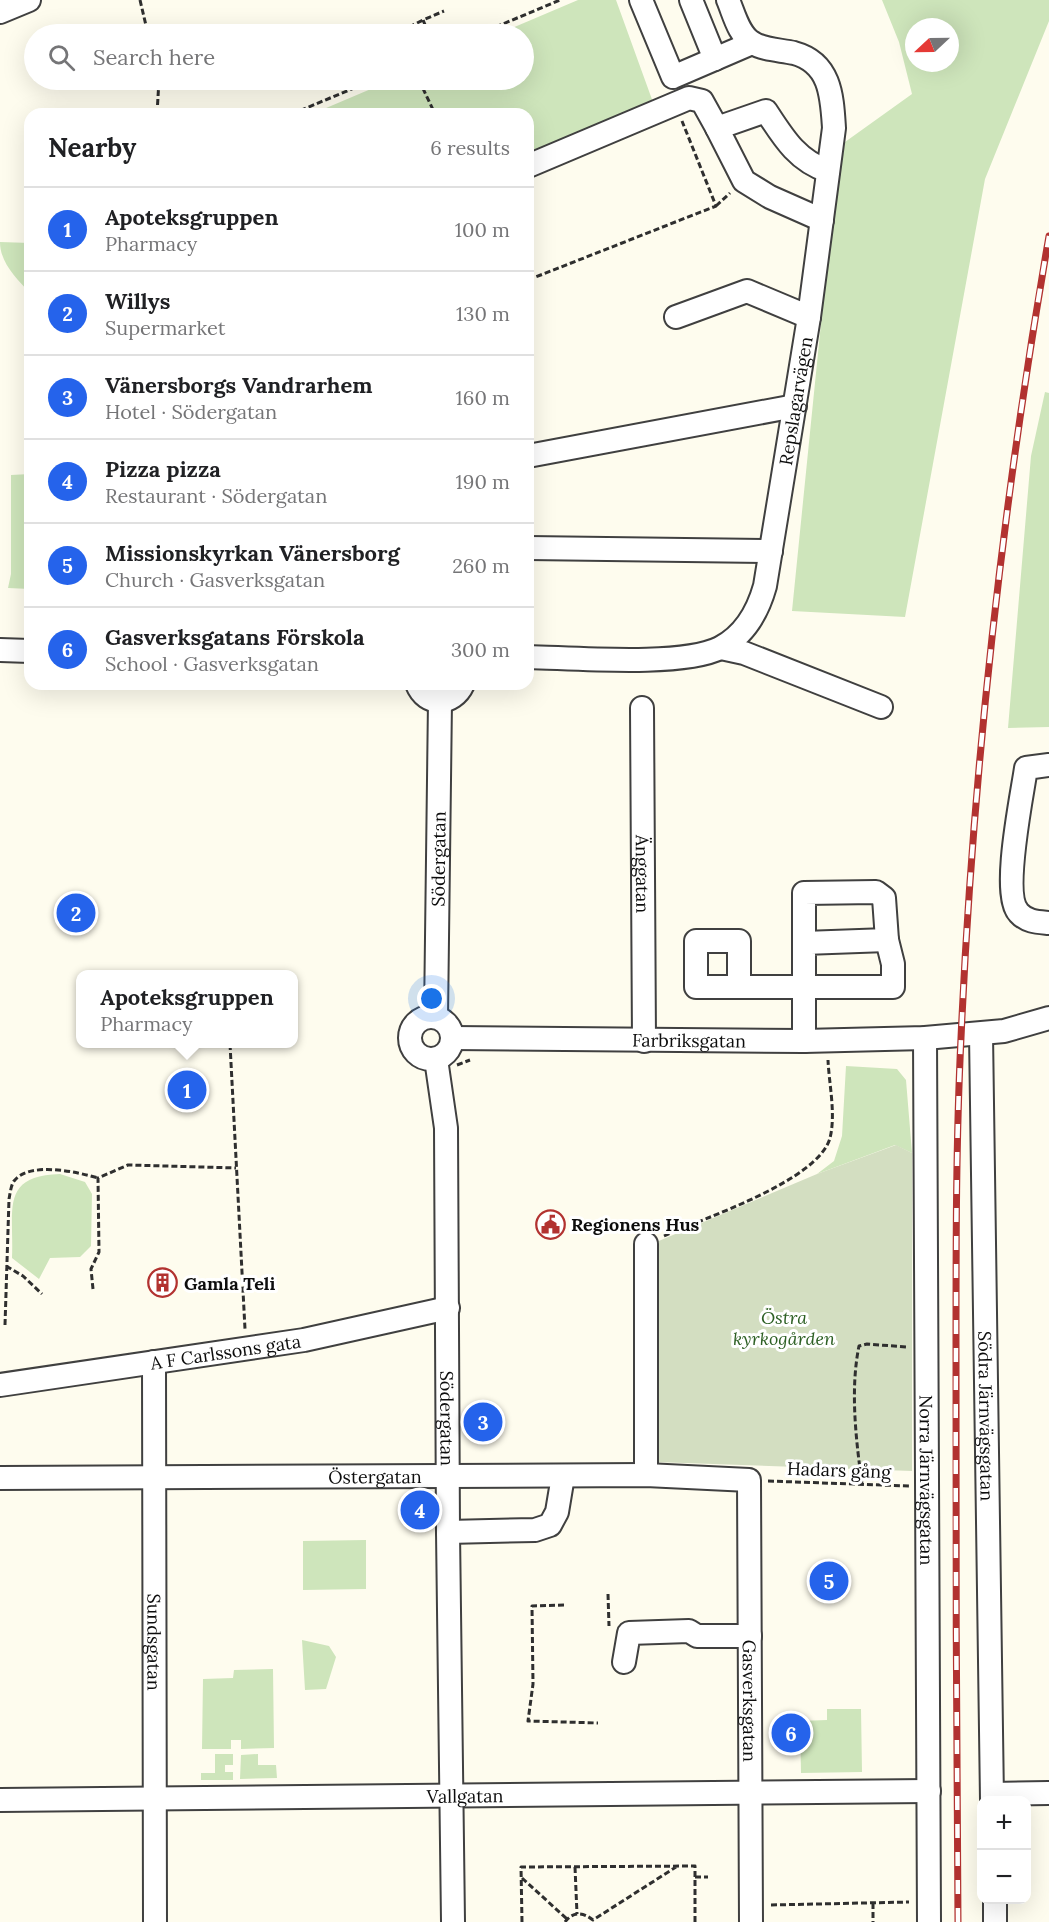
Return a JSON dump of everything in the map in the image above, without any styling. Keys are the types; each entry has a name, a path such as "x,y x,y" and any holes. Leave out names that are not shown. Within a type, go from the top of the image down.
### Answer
{"street":[{"path":"0,12 28,0"},
{"path":"641,0 673,76 752,43 739,29 728,0"},
{"path":"691,0 715,59"},
{"name":"Repslagarvägen","path":"534,657 682,657 721,648 735,638 759,607 771,551 809,317 834,128 832,91 820,69 797,54 752,43"},
{"path":"534,163 689,98 702,101 744,181 770,197 822,220"},
{"path":"717,128 766,111 792,150 815,166 828,171"},
{"path":"676,317 747,291 809,317"},
{"path":"534,455 795,406"},
{"path":"534,548 771,551"},
{"path":"721,648 744,653 881,707"},
{"path":"0,650 24,651"},
{"path":"421,690 425,696 440,701 453,698 459,690"},
{"name":"Södergatan","path":"436,1017 440,701"},
{"name":"Änggatan","path":"642,708 644,1041"},
{"path":"1049,765 1026,768 1010,881 1018,913 1031,921 1049,923"},
{"path":"739,987 803,988 893,987 893,964 884,898 876,892 804,893 803,988 804,1041"},
{"path":"804,943 888,940"},
{"path":"436,1017 447,1025 452,1038 447,1052 436,1059 424,1059 412,1050 409,1038 411,1029 418,1021 436,1017"},
{"name":"Farbriksgatan","path":"452,1038 644,1041 925,1038 1004,1031 1049,1018"},
{"name":"Södra Järnvägsgatan","path":"981,1034 992,1796"},
{"name":"Norra Järnvägsgatan","path":"925,1038 929,1912"},
{"name":"Södergatan","path":"436,1059 446,1128 453,1922"},
{"path":"646,1244 646,1475"},
{"name":"A F Carlssons gata","path":"0,1385 246,1350 370,1327 448,1308"},
{"name":"Sundsgatan","path":"154,1362 155,1922"},
{"name":"Östergatan","path":"0,1478 154,1479 355,1475 448,1478 646,1475 749,1480"},
{"path":"448,1532 535,1530 550,1525 557,1512 563,1476"},
{"name":"Gasverksgatan","path":"749,1480 751,1914"},
{"path":"624,1662 629,1633 689,1631 697,1636 750,1636"},
{"name":"Vallgatan","path":"0,1800 929,1791"},
{"path":"1006,1796 1049,1793"},
{"path":"995,1904 995,1922"}],"path":[{"path":"140,0 146,24"},
{"path":"503,24 560,0"},
{"path":"415,24 444,11"},
{"path":"423,20 425,24"},
{"path":"158,108 159,90"},
{"path":"306,108 350,90"},
{"path":"424,90 432,108"},
{"path":"534,278 716,206 674,103"},
{"path":"230,1048 246,1350"},
{"path":"646,1244 787,1182 812,1165 830,1139 832,1120 828,1058"},
{"path":"5,1325 9,1199 13,1181 25,1173 45,1170 75,1171 98,1178 128,1165 236,1168"},
{"path":"93,1289 91,1269 99,1252 98,1178"},
{"path":"6,1266 23,1276 42,1294"},
{"path":"862,1484 856,1417 856,1363 859,1346 867,1344 906,1347"},
{"name":"Hadars gång","path":"749,1480 928,1486"},
{"path":"564,1605 532,1606 533,1684 528,1721 598,1723"},
{"path":"521,1878 566,1920 584,1913 593,1920 677,1866"},
{"path":"522,1922 521,1867 695,1866 695,1922"},
{"path":"575,1867 577,1914"},
{"path":"695,1877 708,1877"},
{"path":"873,1903 873,1922"},
{"path":"751,1914 873,1903 929,1912"}],"green space":[{"path":"578,0 616,0 654,105 534,155 534,108 326,108 368,90 534,90 534,24 522,24"},
{"path":"882,0 1049,0 1049,21 985,179 905,617 792,611 829,244 845,142 912,94 906,72 959,72 959,18 905,18 905,66 899,42"},
{"path":"0,242 24,243 24,286 6,264"},
{"path":"1045,392 1049,393 1049,727 1008,728 1031,456"},
{"path":"24,474 24,589 8,588 11,574 11,475"},
{"path":"846,1066 897,1069 906,1080 912,1153 895,1145 817,1174 834,1161 842,1136"},
{"name":"Östra kyrkogården","path":"896,1145 912,1153 912,1471 655,1462 654,1243 817,1174"},
{"path":"60,1174 85,1182 92,1194 91,1246 80,1257 50,1258 39,1279 12,1258 14,1198 27,1181 41,1176"},
{"path":"366,1540 366,1589 303,1590 303,1541"},
{"path":"302,1640 329,1646 336,1657 326,1689 305,1690"},
{"path":"273,1669 274,1748 241,1749 241,1740 231,1740 231,1749 202,1749 203,1679 233,1678 234,1670"},
{"path":"827,1709 861,1709 862,1772 801,1773 800,1721 827,1720"},
{"path":"215,1754 233,1754 233,1765 225,1765 225,1772 233,1772 233,1780 201,1780 201,1773 215,1773"},
{"path":"258,1754 258,1765 276,1765 277,1778 240,1779 241,1755"}],"railway":[{"path":"958,1922 956,1229 959,1076 966,937 992,636 1018,435 1049,236"}],"place":[{"name":"Willys","path":"76,913"},
{"name":"Apoteksgruppen","path":"187,1090"},
{"name":"Regionens Hus","path":"550,1224"},
{"name":"Gamla Teli","path":"163,1283"},
{"name":"Vänersborgs Vandrarhem","path":"483,1422"},
{"name":"Pizza pizza","path":"420,1510"},
{"name":"Missionskyrkan Vänersborg","path":"829,1581"},
{"name":"Gasverksgatans Förskola","path":"791,1733"}]}
